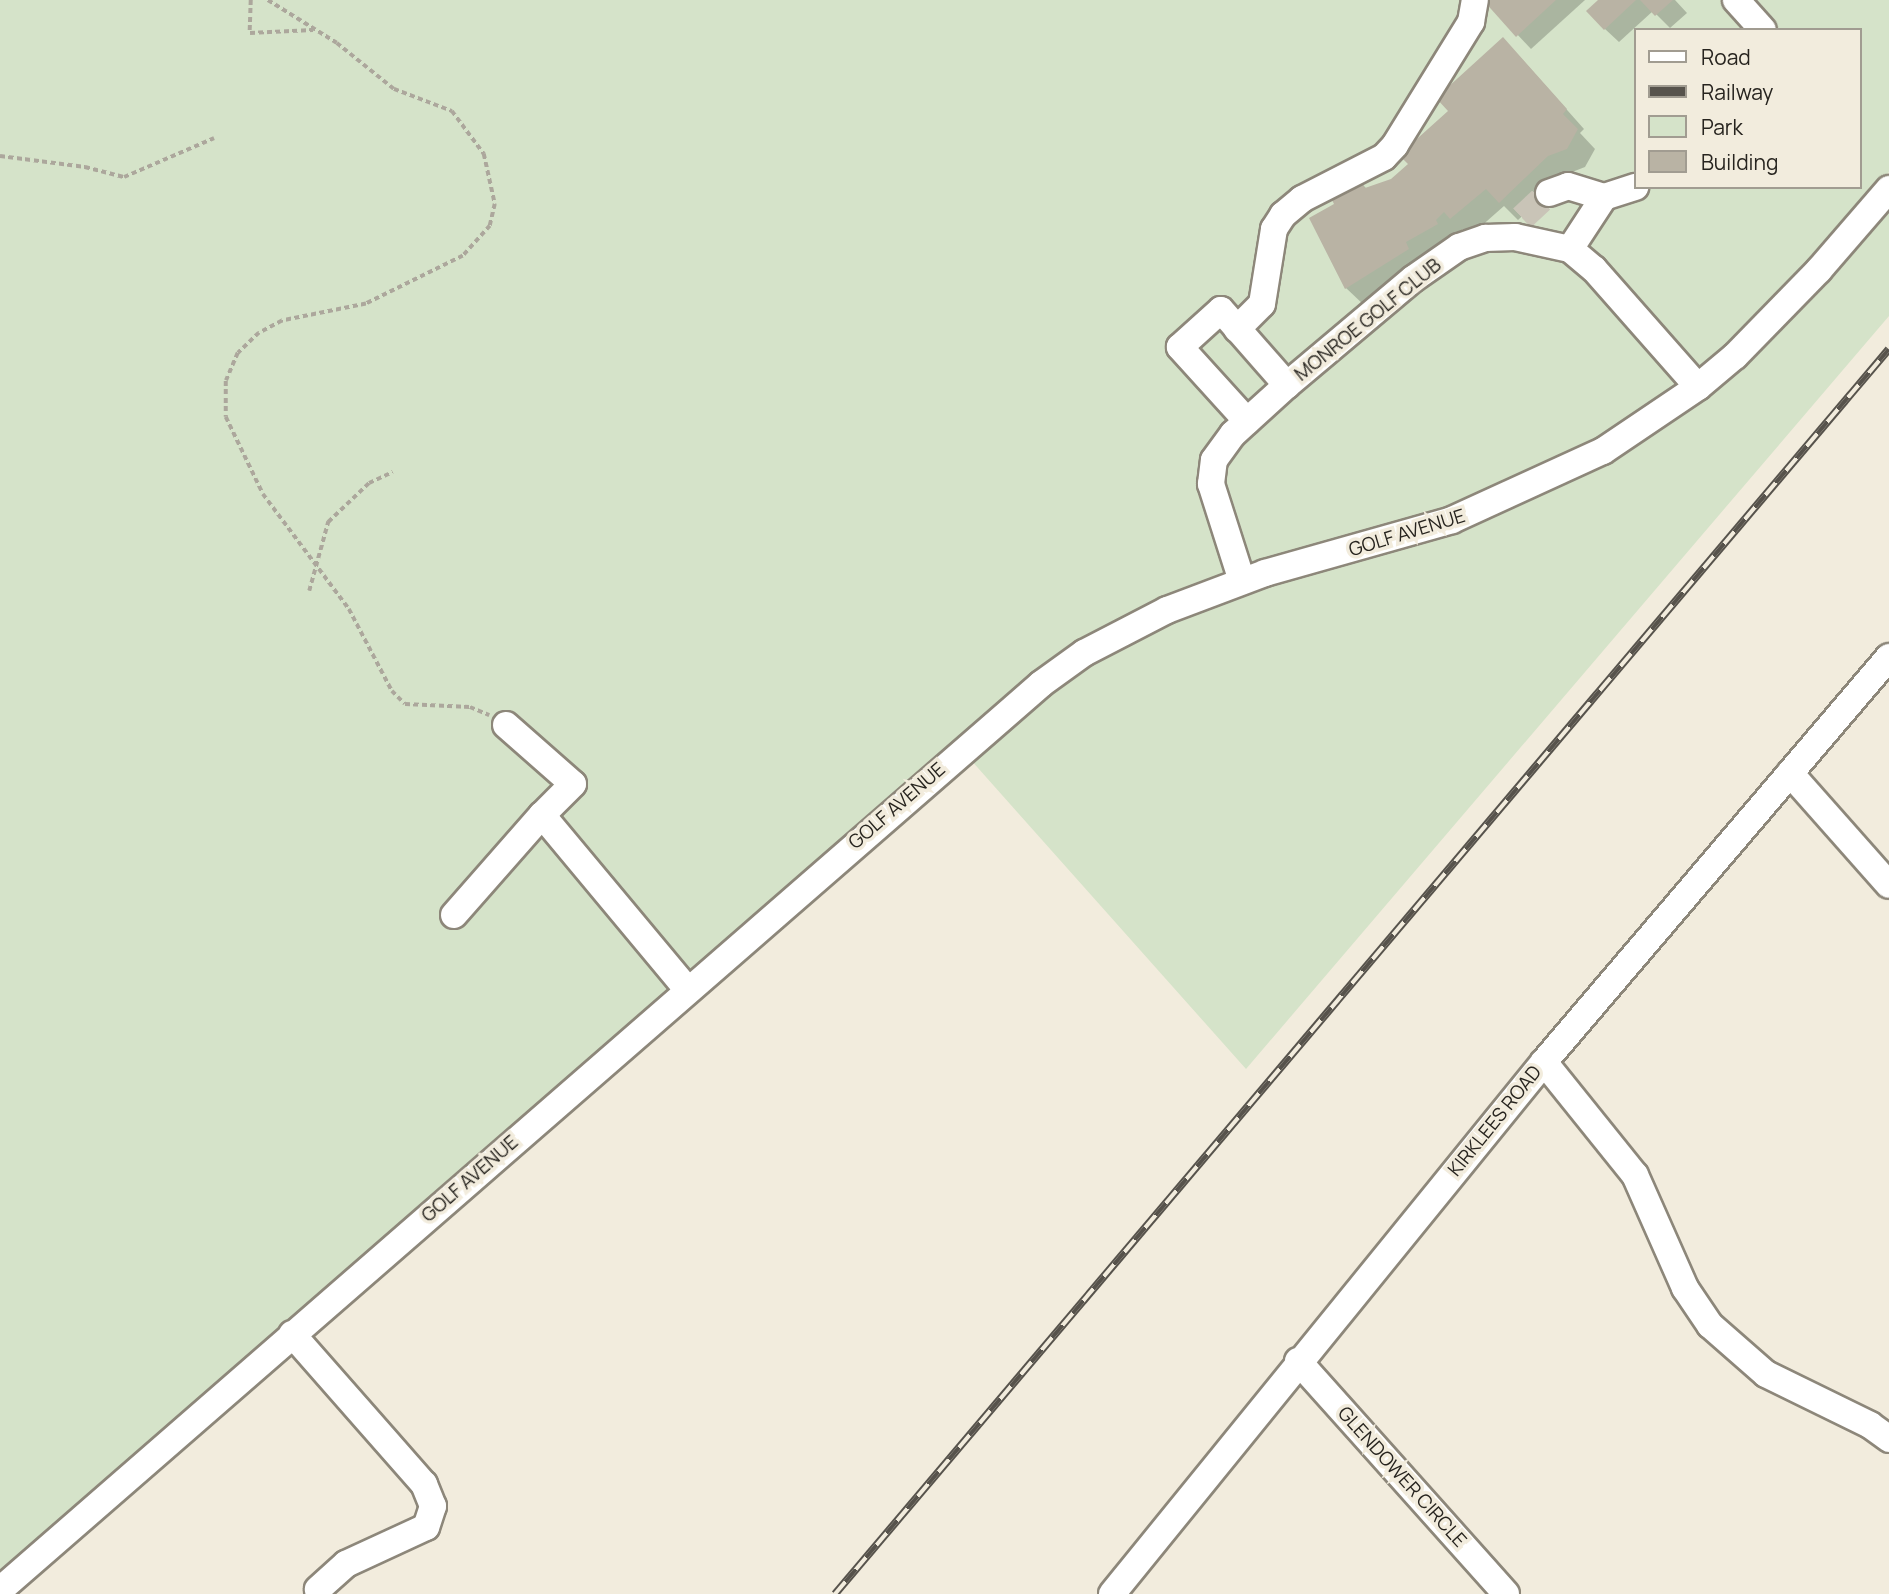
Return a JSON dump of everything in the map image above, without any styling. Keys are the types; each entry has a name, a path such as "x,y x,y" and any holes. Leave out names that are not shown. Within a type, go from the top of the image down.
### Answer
{"street":[{"path":"1237,329 1262,304 1274,229 1283,215 1302,199 1384,157 1395,145 1471,22 1475,0"},
{"path":"1736,0 1761,28"},
{"path":"1549,193 1568,186 1604,197 1633,188"},
{"name":"GOLF AVENUE","path":"0,1590 687,989 1041,684 1127,628 1242,581 1494,504 1603,451 1698,387 1769,324 1889,189"},
{"path":"1570,249 1604,197"},
{"name":"MONROE GOLF CLUB","path":"1242,581 1211,484 1214,460 1247,421 1287,385 1413,279 1460,247 1518,227 1570,249 1594,270 1698,387"},
{"path":"1247,421 1180,347 1221,310 1287,385"},
{"name":"KIRKLEES ROAD","path":"1112,1594 1298,1361 1544,1062 1889,657"},
{"path":"454,915 542,815 573,784 506,725"},
{"path":"1790,773 1889,886"},
{"path":"542,815 687,989"},
{"path":"1544,1062 1635,1175 1685,1288 1710,1325 1766,1374 1870,1425 1889,1439"},
{"path":"292,1334 424,1484 433,1506 426,1527 346,1564 318,1589"},
{"name":"GLENDOWER CIRCLE","path":"1298,1361 1506,1594"}],"path":[{"path":"251,0 250,33 313,30"},
{"path":"268,0 337,43 394,89 453,111 484,154 495,204 489,226 463,256 366,304 282,321 259,332 238,353 226,381 226,417 262,494 349,610 392,691 405,704 470,707 506,725"},
{"path":"0,156 85,167 124,177 214,138"},
{"path":"309,591 328,522 369,483 393,472"}],"green space":[{"path":"0,0 1889,0 1889,172 1831,240 1721,351 1616,430 1461,504 1267,559 1035,674 426,1199 0,1574"},
{"path":"1889,210 1889,316 1246,1069 970,759 1067,679 1135,639 1214,604 1472,526 1594,470 1668,426 1731,378 1789,322"}],"building":[{"path":"1483,0 1556,0 1516,37"},
{"path":"1598,0 1636,0 1604,30 1586,11"},
{"path":"1640,0 1673,0 1655,16"},
{"path":"1503,37 1567,109 1563,114 1578,129 1567,149 1548,156 1499,203 1486,189 1450,219 1444,212 1436,220 1438,224 1406,242 1409,249 1345,289 1309,218 1334,204 1330,196 1361,181 1365,188 1391,179 1408,164 1399,155 1448,111 1436,98"}],"tunnel":[{"path":"1522,218 1549,193"}],"railway":[{"path":"835,1594 1889,349"}]}
